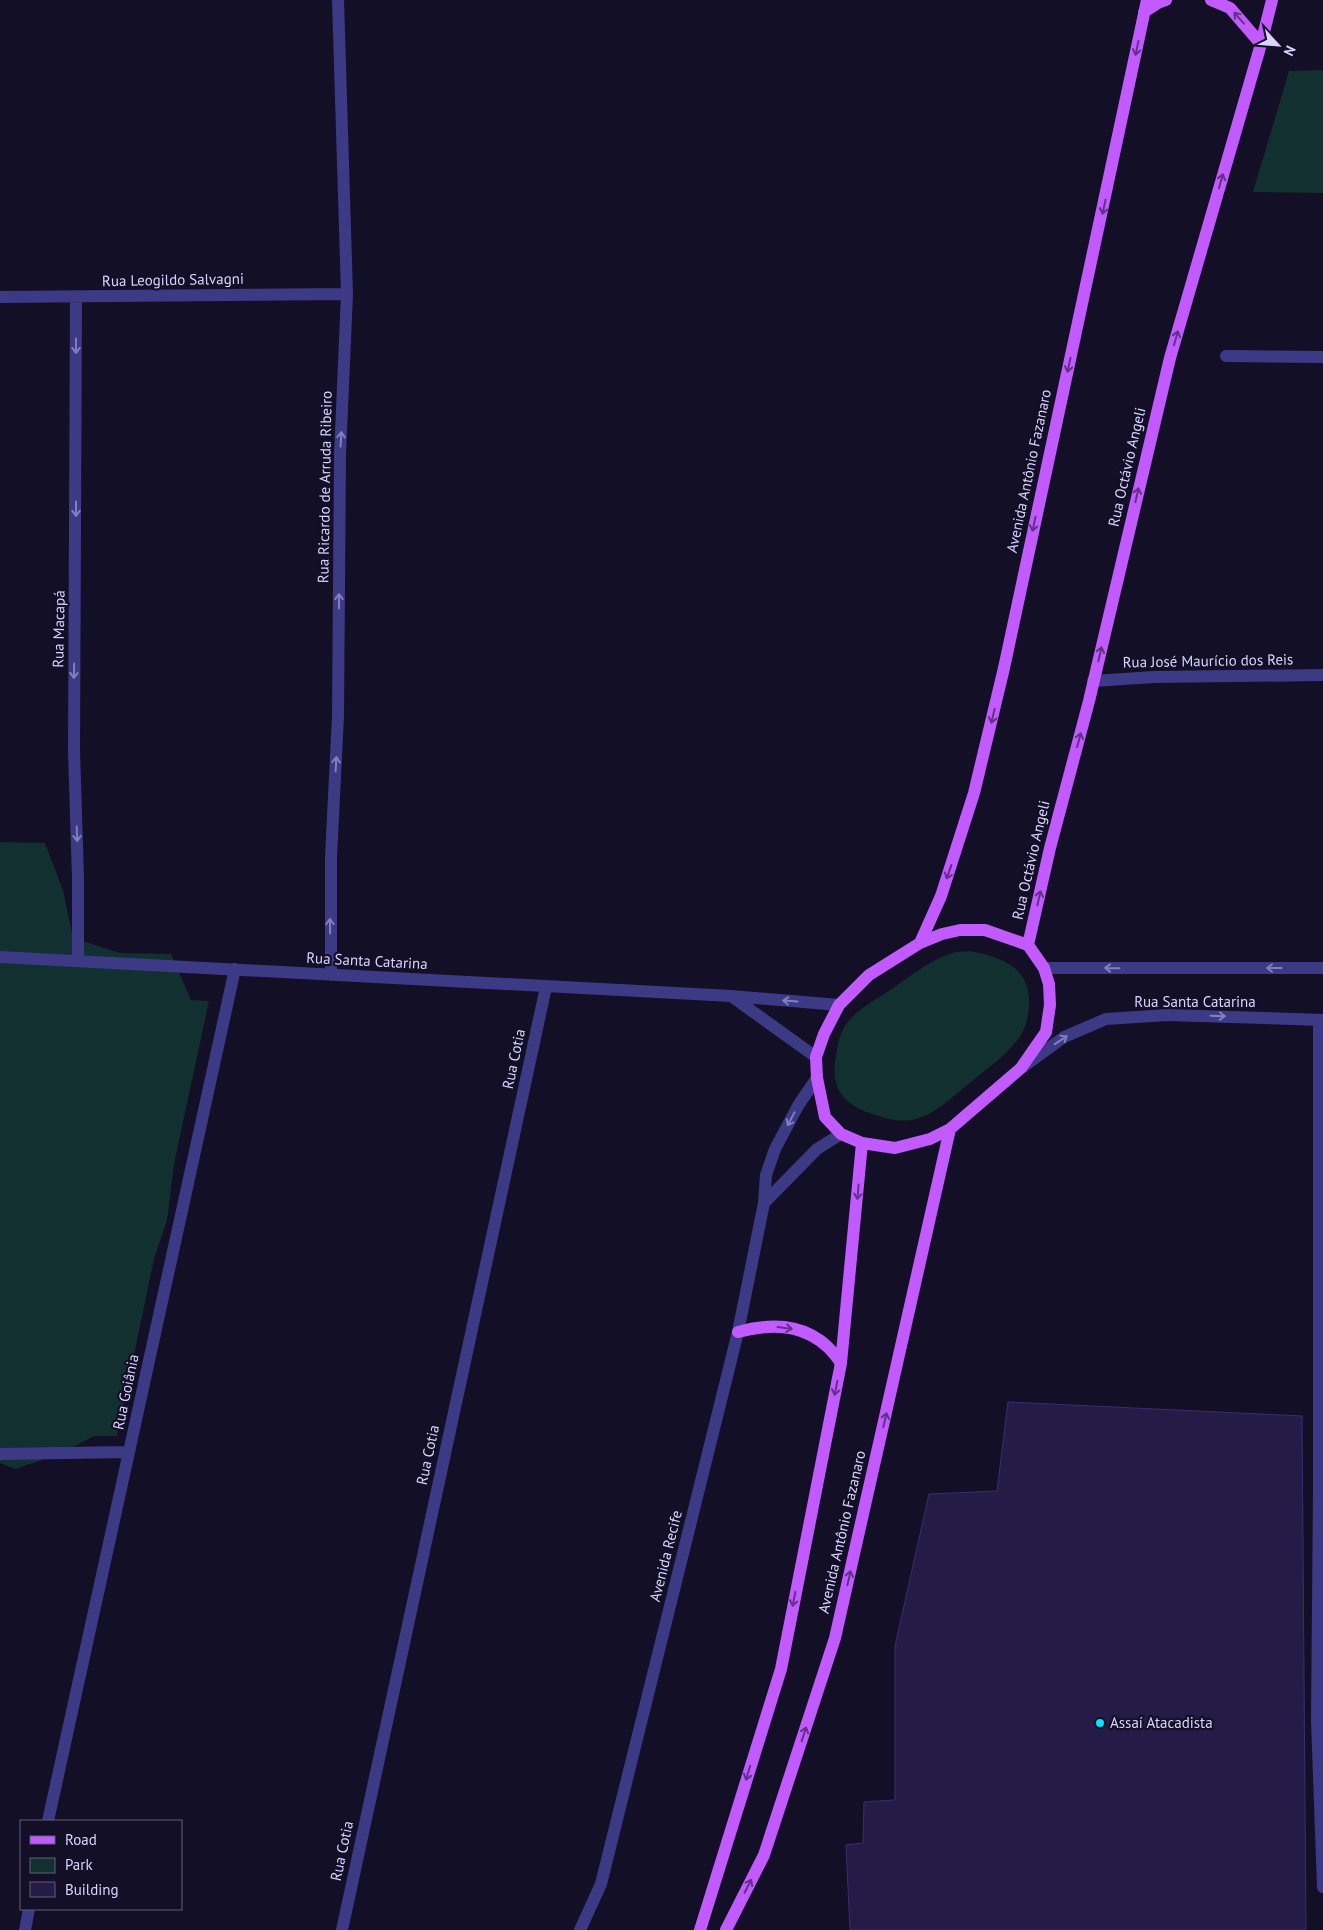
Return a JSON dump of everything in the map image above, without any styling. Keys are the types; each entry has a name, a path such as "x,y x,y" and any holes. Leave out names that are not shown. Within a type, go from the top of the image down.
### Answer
{"main road":[{"path":"1146,6 1166,0"},
{"path":"1211,0 1230,8 1261,44"},
{"name":"Rua Octávio Angeli","path":"1028,945 1170,358 1272,0"},
{"name":"Avenida Antônio Fazanaro","path":"920,943 941,896 979,774 1004,668 1146,6"},
{"path":"960,930 985,930 1028,945 1044,968 1050,1005 1046,1032 1021,1068 950,1129 930,1139 895,1148 862,1143 841,1134 826,1117 817,1078 816,1057 824,1034 839,1005 869,975 920,943 942,934 960,930"},
{"name":"Avenida Antônio Fazanaro","path":"726,1930 764,1855 835,1638 950,1129"},
{"name":"Avenida Antônio Fazanaro","path":"700,1930 780,1669 841,1363 862,1143"},
{"path":"738,1332 769,1326 786,1327 802,1331 826,1344 841,1363"}],"street":[{"name":"Rua Ricardo de Arruda Ribeiro","path":"331,975 331,857 338,716 340,455 347,294 338,0"},
{"name":"Rua Leogildo Salvagni","path":"0,297 347,294"},
{"name":"Rua Macapá","path":"76,297 74,752 78,878 78,961"},
{"path":"1226,356 1323,358"},
{"name":"Rua José Maurício dos Reis","path":"1093,681 1154,677 1323,675"},
{"name":"Rua Santa Catarina","path":"0,957 731,996 839,1005"},
{"path":"1044,968 1323,968"},
{"name":"Rua Goiânia","path":"48,1820 235,969"},
{"name":"Rua Cotia","path":"342,1930 546,987"},
{"path":"731,996 816,1057"},
{"name":"Rua Santa Catarina","path":"1021,1068 1064,1037 1106,1019 1167,1015 1321,1020"},
{"path":"1321,1020 1316,1720 1323,1887"},
{"name":"Avenida Recife","path":"580,1930 601,1884 738,1332 764,1203 766,1175 775,1149 799,1104 817,1078"},
{"path":"764,1203 817,1149 841,1134"},
{"path":"0,1454 129,1452"},
{"path":"24,1930 29,1910"}],"green space":[{"path":"1323,70 1323,193 1253,192 1289,71"},
{"path":"0,842 45,843 63,890 73,938 120,953 171,954 191,1000 209,1001 174,1164 167,1220 154,1259 117,1436 94,1436 60,1454 15,1469 0,1463"},
{"path":"970,951 1004,961 1020,973 1028,993 1029,1010 1025,1027 1019,1038 994,1064 942,1105 923,1117 906,1121 885,1118 863,1111 845,1099 836,1083 835,1063 842,1031 852,1017 928,964 954,952"}],"building":[{"name":"Assaí Atacadista","path":"1008,1402 1302,1416 1306,1930 850,1930 846,1845 863,1843 864,1802 895,1800 895,1646 929,1494 997,1491"}],"place":[{"name":"Assaí Atacadista","path":"1100,1723"}]}
